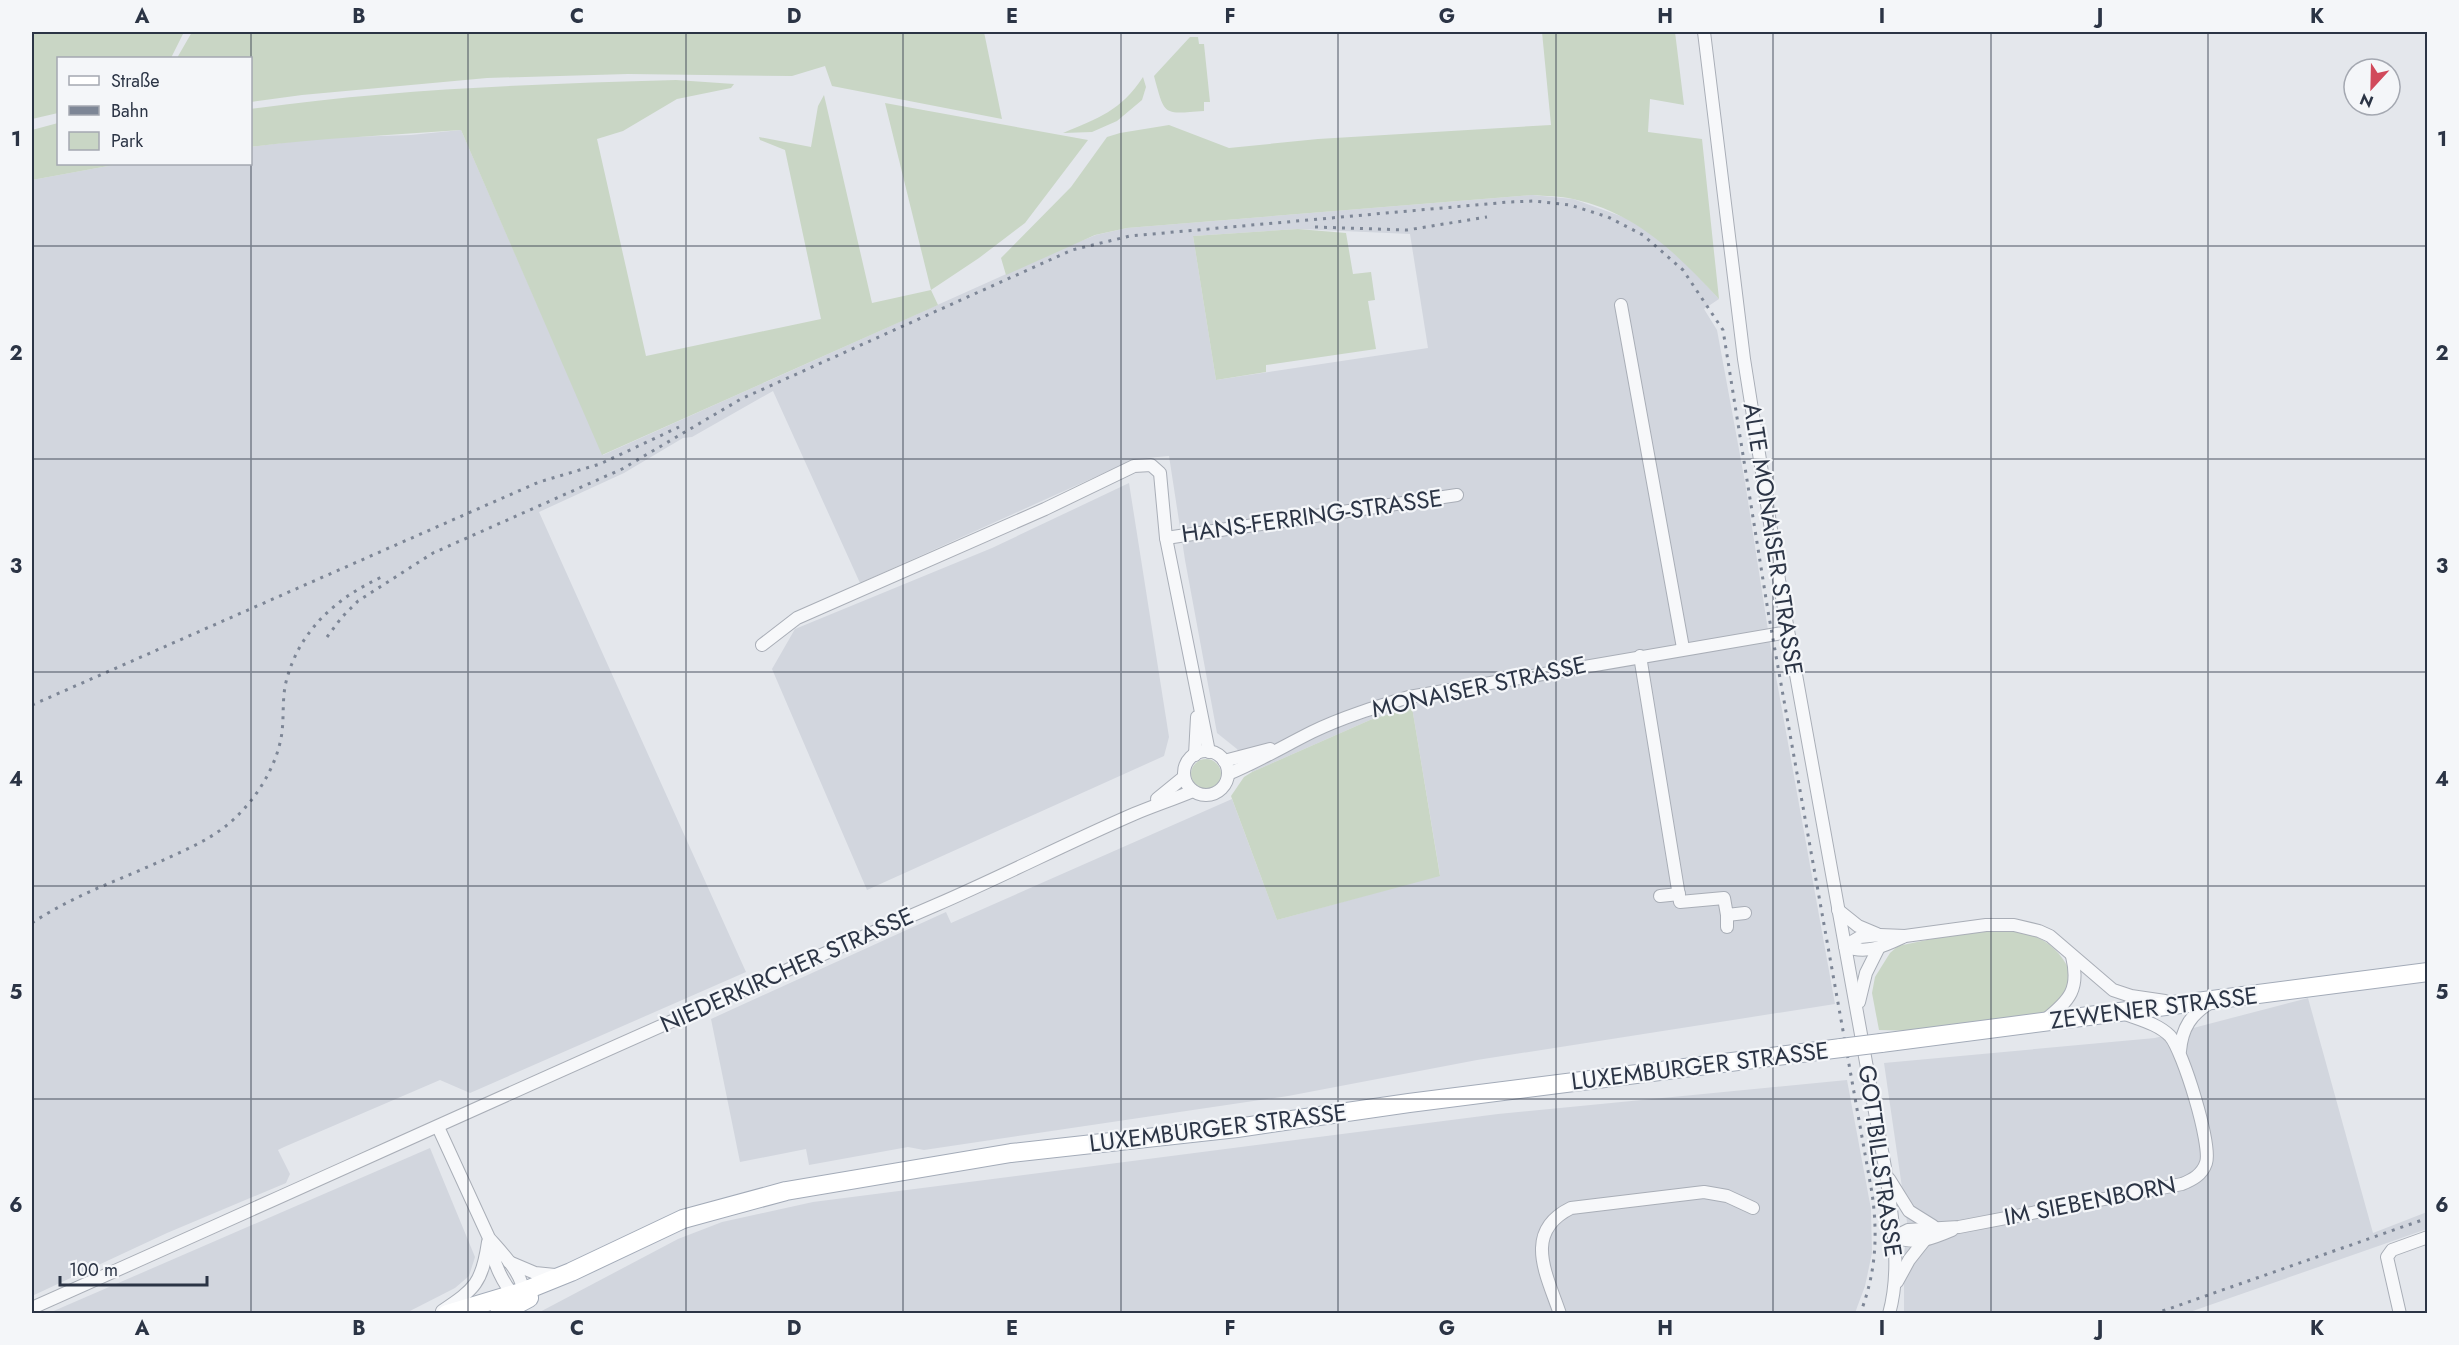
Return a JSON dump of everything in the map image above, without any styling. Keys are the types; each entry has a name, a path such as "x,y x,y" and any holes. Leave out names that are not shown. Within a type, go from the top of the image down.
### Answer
{"main road":[{"name":"ZEWENER STRASSE","path":"1872,1043 2427,972"},
{"name":"LUXEMBURGER STRASSE","path":"447,1314 519,1296 683,1219 786,1191 1011,1153 1237,1128 1431,1100 1872,1043"},
{"name":"LUXEMBURGER STRASSE","path":"500,1314 519,1296"}],"street":[{"name":"ALTE MONAISER STRASSE","path":"1704,32 1744,359 1788,632 1857,1012 1872,1043"},
{"path":"1621,305 1683,648"},
{"path":"762,645 797,618 1044,509 1134,466 1151,465 1160,473 1167,538 1209,752"},
{"name":"HANS-FERRING-STRASSE","path":"1167,538 1457,495"},
{"name":"MONAISER STRASSE","path":"1228,774 1313,731 1365,710 1409,697 1683,648 1788,632"},
{"path":"1640,656 1680,902 1724,898 1727,921 1745,913"},
{"path":"1195,755 1198,704"},
{"name":"MONAISER STRASSE","path":"1224,760 1289,745"},
{"path":"1209,752 1224,760 1228,774 1225,784 1218,792 1201,795 1193,791 1184,777 1185,766 1195,755 1209,752"},
{"name":"NIEDERKIRCHER STRASSE","path":"1136,813 1165,794 1184,777"},
{"name":"NIEDERKIRCHER STRASSE","path":"33,1304 438,1127 553,1073 869,932 936,905 1136,813 1193,791"},
{"path":"1660,896 1679,894"},
{"path":"1838,910 1858,926 1880,935"},
{"path":"1845,946 1856,939 1880,935 1905,936 1986,925 2014,925 2039,930 2050,936 2063,945 2099,980 2120,993 2143,999 2187,1003"},
{"path":"1845,946 1862,950 1878,948 1905,936"},
{"path":"1857,1012 1864,979 1878,948"},
{"path":"2043,1022 2064,1005 2071,995 2075,974 2072,956"},
{"path":"2180,1052 2183,1035 2189,1021 2199,1010 2215,999"},
{"name":"IM SIEBENBORN","path":"1894,1237 1908,1230 1959,1227 2182,1184 2197,1176 2207,1160 2206,1141 2180,1052 2170,1037 2159,1028 2118,1012"},
{"name":"GOTTBILLSTRASSE","path":"1872,1043 1894,1237 1894,1287 1889,1314"},
{"path":"438,1127 489,1238 492,1252 519,1296"},
{"path":"1886,1173 1909,1211 1936,1228"},
{"path":"1560,1314 1541,1254 1545,1233 1550,1222 1560,1214 1571,1208 1704,1192 1727,1196 1753,1208"},
{"name":"IM SIEBENBORN","path":"1894,1237 1909,1241 1924,1241 1959,1227"},
{"path":"2400,1314 2387,1257 2392,1250 2427,1237"},
{"path":"489,1238 520,1281 519,1296"},
{"path":"439,1314 475,1287 483,1269 489,1238"},
{"path":"1894,1287 1909,1260 1924,1241"},
{"path":"507,1260 540,1275 571,1272"}],"shaded area":[{"path":"461,130 603,455 1071,245 1096,235 1127,228 1532,195 1573,199 1626,218 1647,229 1687,264 1719,299 1704,309 1717,330 1835,1004 1477,1060 1288,1096 924,1150 908,1147 809,1165 806,1149 740,1162 711,1019 946,912 951,923 1232,799 1277,920 1440,875 1412,707 1370,720 1252,772 1237,749 1217,733 1185,560 1169,456 1135,459 860,583 773,391 692,437 683,438 624,473 539,512 746,972 470,1093 440,1080 284,1147 278,1150 290,1174 286,1183 167,1233 32,1296 32,180 114,165 252,165 252,147 321,138 411,135","holes":["1298,229 1410,234 1428,348 1216,380 1193,236"]},
{"path":"1129,483 1169,737 1164,756 867,890 772,669 795,629 992,548"},
{"path":"2308,998 2373,1233 2427,1212 2427,1229 2187,1313 1904,1313 1907,1222 1884,1063 2155,1038"},
{"path":"1847,1080 1871,1209 1872,1253 1865,1286 1855,1313 536,1314 678,1239 722,1222 813,1202 1498,1114"},
{"path":"430,1148 475,1257 469,1276 455,1288 406,1313 49,1313"}],"green space":[{"path":"32,32 184,32 172,57 57,57 57,113 32,119"},
{"path":"192,32 984,32 1002,119 832,86 825,66 792,76 628,74 487,78 252,102 252,57 178,57"},
{"path":"1542,32 1675,32 1684,105 1650,99 1648,132 1702,139 1719,299 1671,251 1654,237 1617,214 1596,205 1568,198 1532,195 1127,228 1095,235 1006,275 1001,258 1071,187 1107,137 1120,133 1169,125 1229,148 1318,139 1551,125"},
{"path":"1190,37 1198,37 1199,44 1204,44 1210,102 1204,102 1204,111 1173,112 1164,106 1154,76"},
{"path":"1143,77 1146,87 1142,100 1117,121 1092,132 1063,133 1098,118 1117,106 1135,89"},
{"path":"676,80 734,84 731,88 677,99 623,131 597,139 646,356 821,319 785,150 760,140 759,137 811,147 818,106 824,95 872,303 931,290 938,305 602,455 461,130 252,147 252,109 410,92"},
{"path":"885,103 1088,140 1025,223 979,258 931,290"},
{"path":"57,123 57,165 114,165 32,180 32,130"},
{"path":"1298,229 1346,233 1353,274 1371,272 1375,300 1368,301 1376,349 1266,365 1266,372 1216,380 1193,236"},
{"path":"1412,707 1440,876 1277,920 1231,796 1244,777 1252,772 1370,720"},
{"path":"1206,759 1217,763 1221,774 1217,785 1206,789 1195,785 1191,774 1195,763"},
{"path":"2001,930 2024,933 2043,940 2065,962 2071,973 2064,996 2056,1006 2032,1017 1915,1031 1879,1030 1872,993 1875,977 1890,953 1898,946 1941,937"}],"railway":[{"path":"327,637 358,601 433,553 622,469 741,399 1072,250 1130,236 1509,202 1534,201 1570,205 1608,217 1643,235 1683,270 1723,330 1768,611 1872,1193 1875,1224 1874,1254 1869,1284 1860,1314"},
{"path":"1315,227 1407,230 1487,217"},
{"path":"32,705 539,482 600,464 679,427"},
{"path":"32,923 78,897 198,843 226,826 243,811 265,780 276,756 282,732 286,682 300,646 322,617 336,605 367,584 384,576"},
{"path":"2154,1314 2428,1218"}]}
